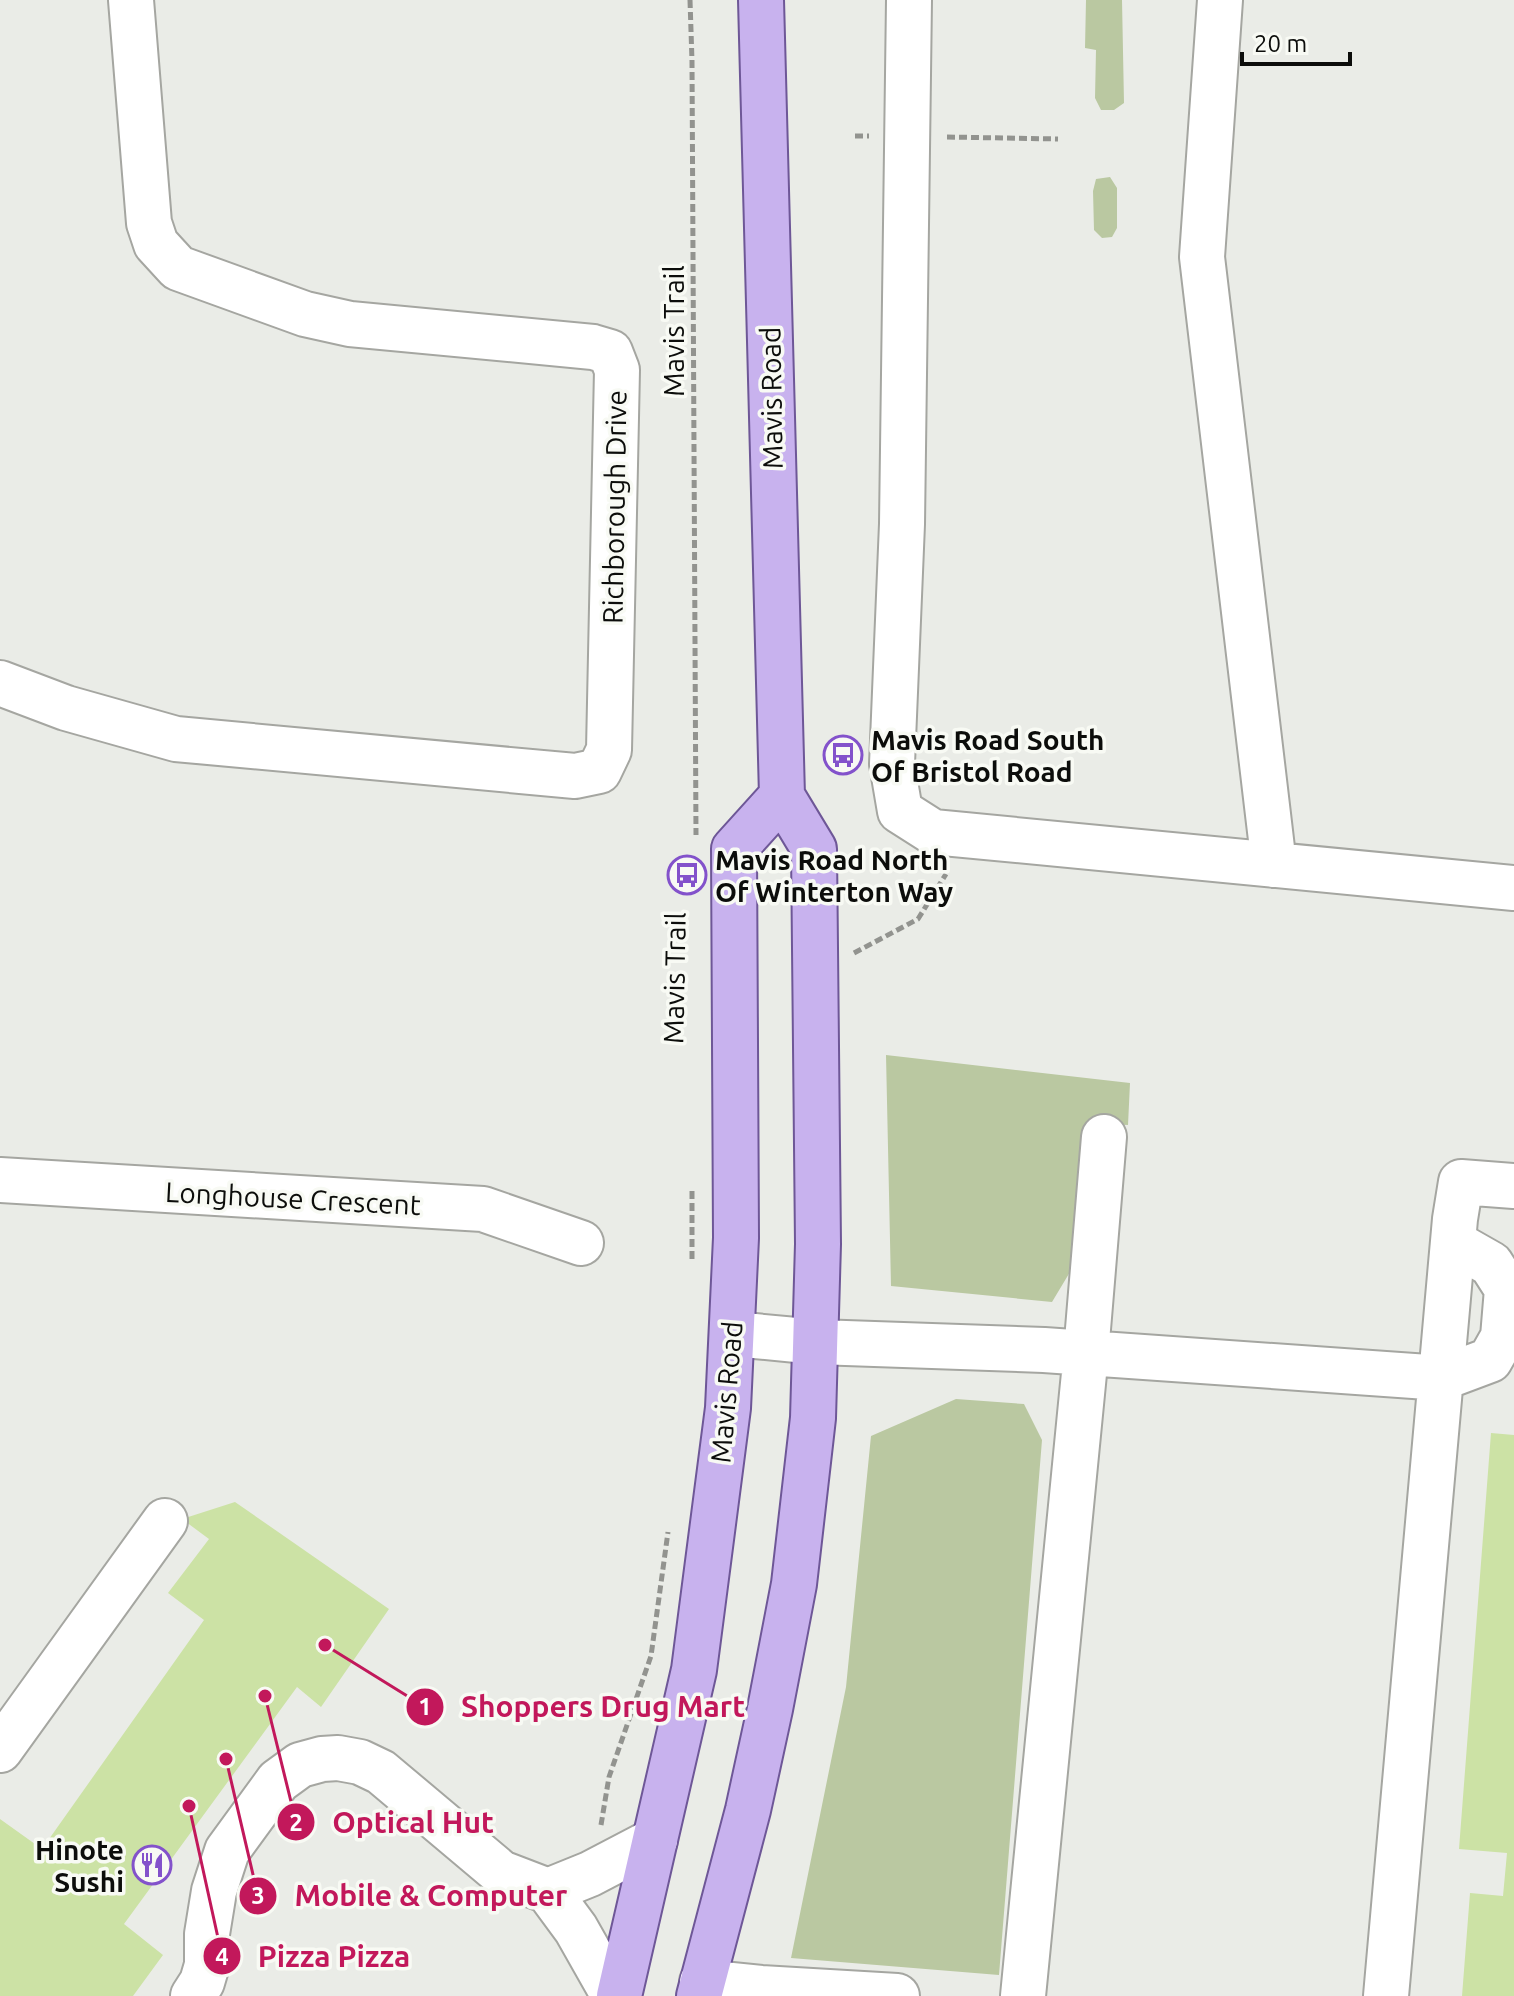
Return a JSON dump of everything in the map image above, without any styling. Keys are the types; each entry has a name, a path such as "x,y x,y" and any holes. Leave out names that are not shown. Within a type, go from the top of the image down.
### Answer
{"main road":[{"name":"Mavis Road","path":"701,1989 748,1810 794,1584 813,1418 817,1342 814,849 782,796 761,0"},
{"name":"Mavis Road","path":"616,1996 694,1670 728,1408 736,1238 734,849 782,796"}],"street":[{"name":"Richborough Drive","path":"0,683 66,708 176,739 575,776 599,771 609,750 617,370 610,352 593,347 350,324 305,314 178,268 156,244 149,223 131,0"},
{"path":"909,0 902,524 892,764 900,811 933,832 1514,888"},
{"path":"1220,0 1202,257 1274,865"},
{"path":"1023,1996 1104,1137"},
{"name":"Longhouse Crescent","path":"0,1180 483,1209 581,1243"},
{"path":"1386,1996 1461,1182 1514,1186"},
{"path":"733,1334 817,1342 1086,1353 1442,1378 1490,1360 1503,1337 1507,1289 1491,1264 1454,1243"},
{"path":"0,1750 165,1521"},
{"path":"193,1996 202,1982 207,1965 207,1934 214,1891 227,1851 278,1781 300,1765 338,1758 360,1762 381,1772 501,1873 548,1891 576,1929 616,1996"},
{"path":"548,1891 590,1874 655,1840"},
{"path":"701,1989 761,1988 897,1996"}],"path":[{"name":"Mavis Trail","path":"690,0 696,838"},
{"path":"855,136 1058,139"},
{"path":"853,954 918,919 969,835"},
{"path":"692,1174 692,1263"},
{"path":"599,1835 609,1777 651,1656 668,1529"}],"green space":[{"path":"1086,0 1122,0 1124,103 1114,110 1101,110 1095,98 1096,50 1085,48"},
{"path":"1110,177 1117,188 1117,228 1112,237 1102,238 1094,230 1093,191 1096,179"},
{"path":"886,1055 1130,1083 1128,1125 1088,1123 1076,1262 1052,1302 891,1286"},
{"path":"956,1399 1024,1404 1042,1440 999,1975 791,1958 846,1687 871,1436"}],"building":[{"path":"1491,1433 1514,1435 1514,1996 1462,1996 1470,1893 1503,1896 1507,1853 1459,1849"},
{"path":"235,1502 389,1609 321,1707 297,1687 124,1924 163,1955 133,1996 0,1996 0,1819 42,1849 204,1620 168,1593 209,1539 182,1519"}],"place":[{"name":"Mavis Road South Of Bristol Road","path":"843,755"},
{"name":"Mavis Road North Of Winterton Way","path":"687,875"},
{"name":"Shoppers Drug Mart","path":"325,1645"},
{"name":"Optical Hut","path":"265,1696"},
{"name":"Mobile & Computer","path":"226,1759"},
{"name":"Pizza Pizza","path":"189,1806"},
{"name":"Hinote Sushi","path":"152,1865"}]}
